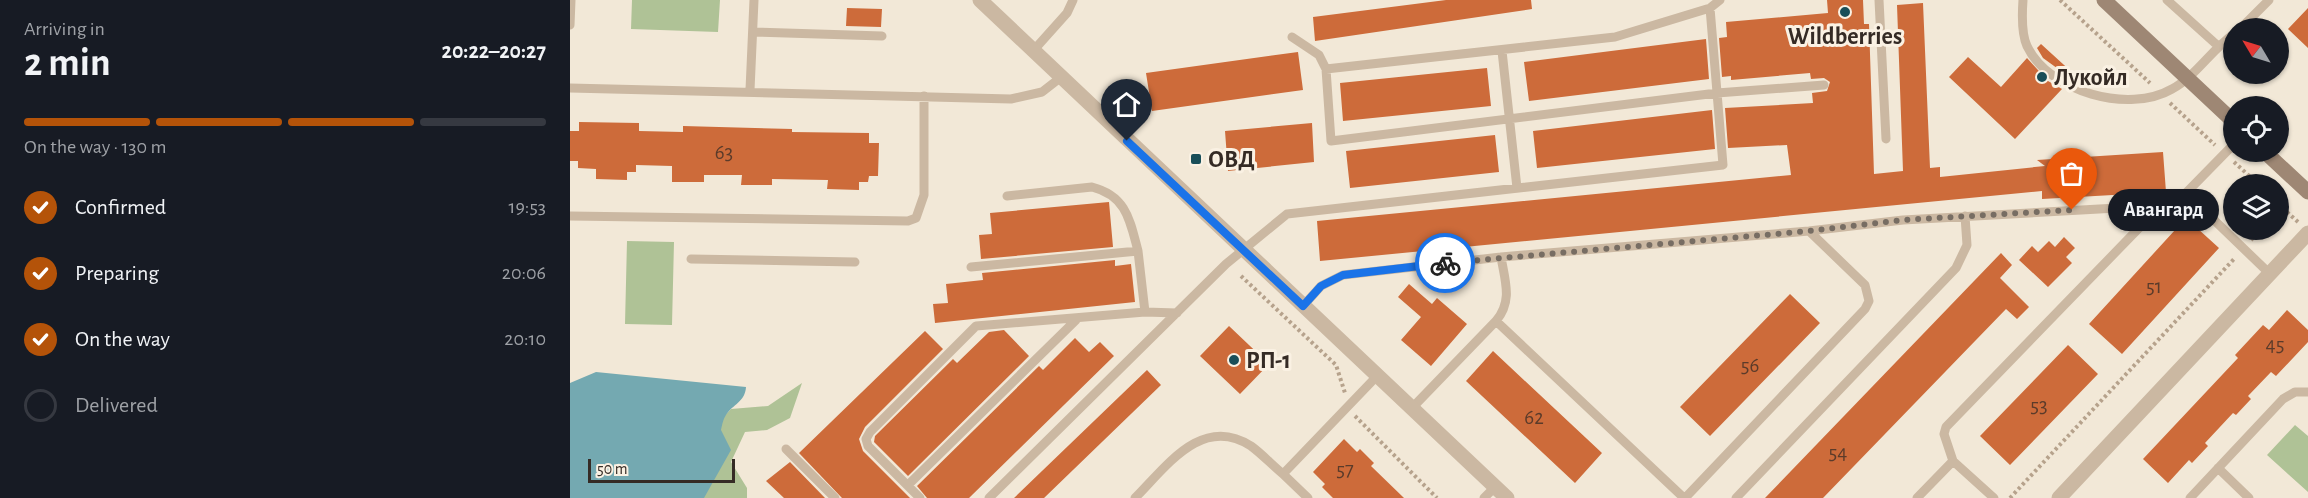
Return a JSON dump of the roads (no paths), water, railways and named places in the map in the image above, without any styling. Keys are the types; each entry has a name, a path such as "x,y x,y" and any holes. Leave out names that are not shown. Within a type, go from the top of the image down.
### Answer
{"main road":[{"path":"2105,2 2223,112"},
{"path":"2276,162 2308,192"}],"street":[{"path":"980,0 1060,78 1378,375 1490,492 1507,498"},
{"path":"2059,498 2271,274 2304,228"}],"lane":[{"path":"570,25 571,0"},
{"path":"750,90 754,0"},
{"path":"1033,51 1067,13 1073,0"},
{"path":"1326,69 1615,37 1710,8 1720,0"},
{"path":"1879,0 1886,139"},
{"path":"2023,0 2025,39 2028,48 2059,81 2073,89 2128,99 2146,99 2172,89 2187,78 2223,41"},
{"path":"2167,0 2217,45"},
{"path":"2251,18 2269,0"},
{"path":"989,498 1177,312 1243,249 1287,213 1723,165 1710,8"},
{"path":"753,32 882,36"},
{"path":"1292,37 1319,56 1326,69 1331,141 1717,93 1824,85"},
{"path":"1502,51 1517,188"},
{"path":"570,88 750,90 1011,99 1042,92 1060,78"},
{"path":"570,216 908,221 916,218 922,208 924,195 924,96"},
{"path":"1994,498 1953,461 1944,434 1946,427 2138,229 2186,193 2223,155"},
{"path":"1007,196 1092,187 1105,190 1123,205 1138,251 1144,312"},
{"path":"2186,193 2271,274"},
{"path":"1303,306 1321,286 1343,275 1501,257 1809,231 1903,220 2135,207 2164,210"},
{"path":"1736,498 1956,268 1967,245 1965,216"},
{"path":"1496,321 1684,498 1865,309 1869,301 1865,285 1809,231"},
{"path":"971,267 1138,251"},
{"path":"1412,408 1496,321 1507,304 1508,292 1501,257"},
{"path":"691,259 855,262"},
{"path":"920,498 868,446 866,439 870,432 976,326 1076,320 1144,312 1177,312"},
{"path":"908,485 1076,320"},
{"path":"1283,474 1378,375"},
{"path":"2190,498 2283,399 2295,392 2308,392"},
{"path":"1136,498 1187,446 1204,437 1228,435 1242,441 1283,474 1308,498"},
{"path":"786,449 835,498"},
{"path":"1917,498 1953,461"},
{"path":"2218,468 2250,498"}],"water":[{"path":"596,372 746,387 741,400 724,418 721,430 731,450 704,498 570,498 570,383"}],"place":[{"name":"Wildberries","path":"1845,12"},
{"name":"Лукойл","path":"2042,77"},
{"name":"ОВД","path":"1196,159"},
{"name":"Авангард","path":"2072,210"},
{"name":"РП-1","path":"1234,360"}]}
